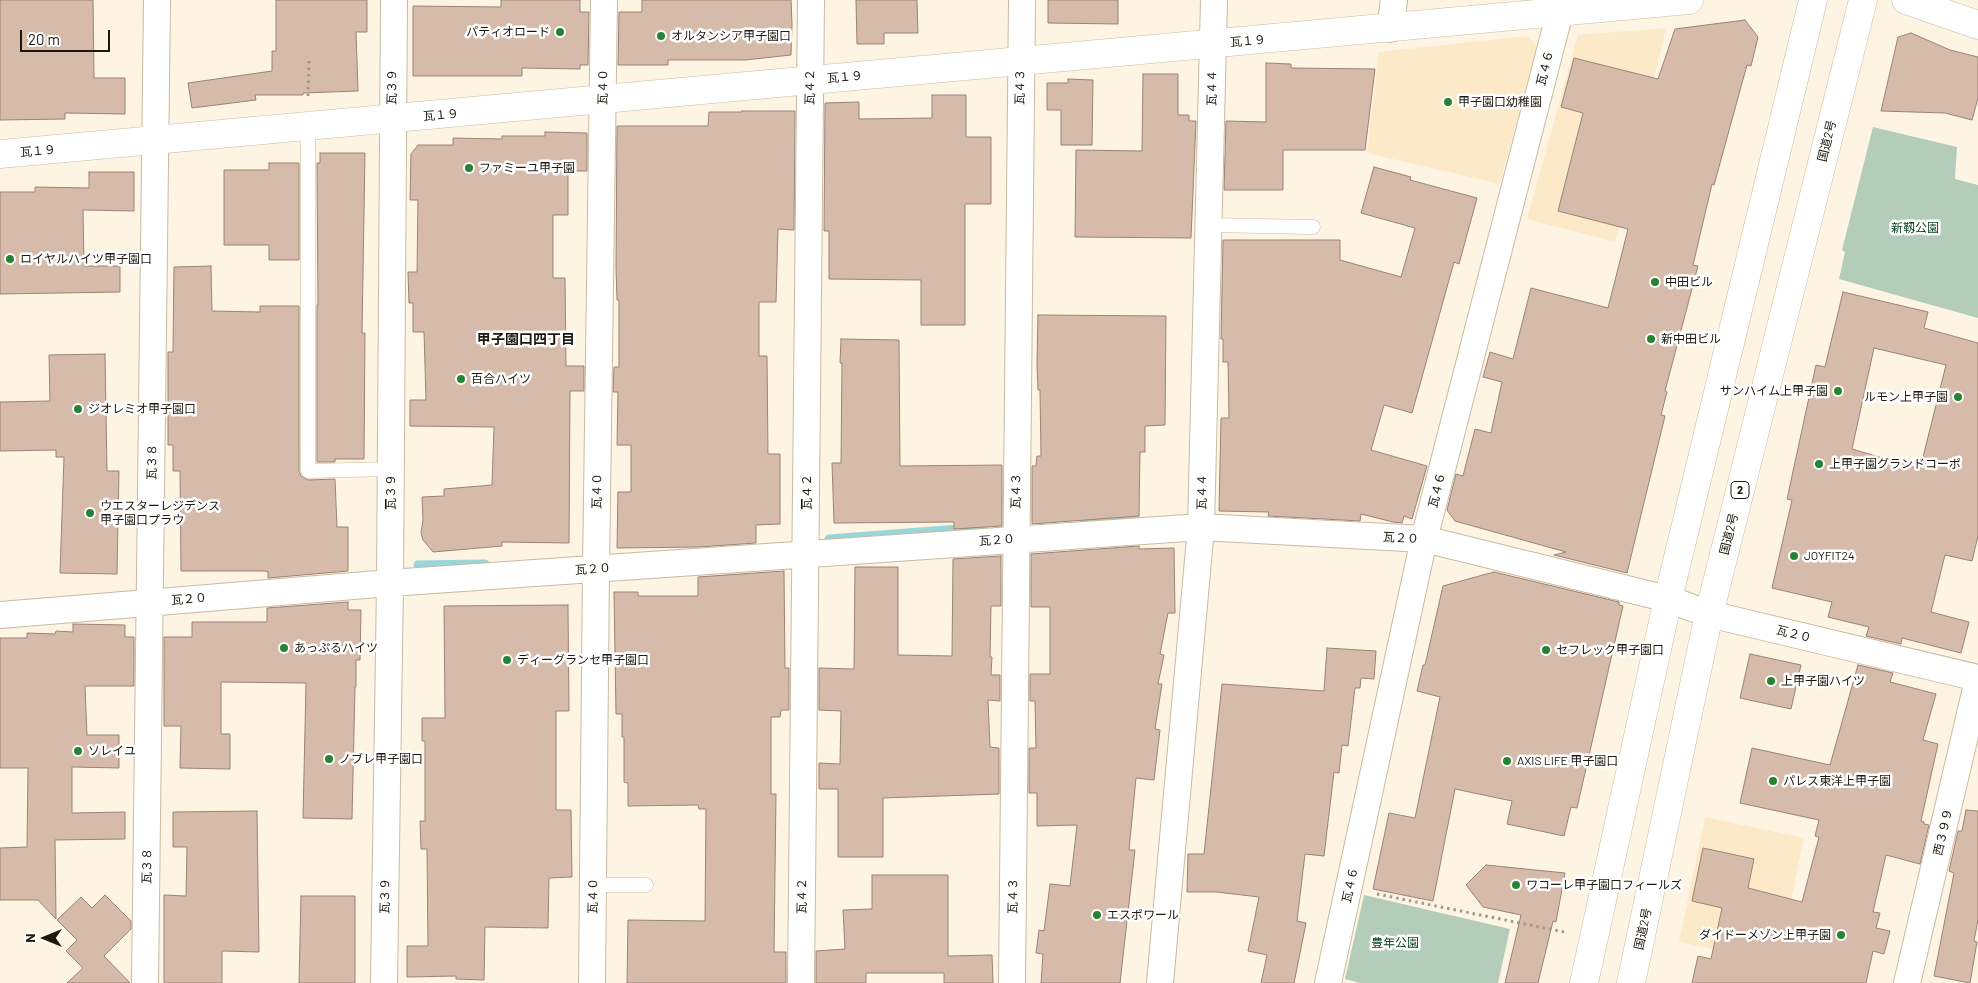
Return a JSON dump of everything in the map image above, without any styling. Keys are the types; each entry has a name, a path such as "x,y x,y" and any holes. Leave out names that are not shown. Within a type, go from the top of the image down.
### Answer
{"main road":[{"name":"瓦１９","path":"0,154 1390,29 1561,6 1689,0"},
{"path":"1584,983 1668,599 1813,0"},
{"name":"国道2号","path":"1631,983 1709,614 1863,0"},
{"path":"1906,0 1978,25"}],"street":[{"name":"瓦３８","path":"145,983 157,0"},
{"name":"瓦３９","path":"384,983 390,583 394,0"},
{"name":"瓦４０","path":"592,983 604,0"},
{"name":"瓦４２","path":"801,983 811,0"},
{"name":"瓦４３","path":"1012,983 1022,0"},
{"name":"瓦４４","path":"1160,983 1201,527 1214,0"},
{"path":"1390,29 1394,0"},
{"name":"瓦４６","path":"1328,983 1424,539 1561,6"},
{"name":"瓦２０","path":"0,615 390,583 1201,527 1424,539 1668,599 1709,614 1978,679"},
{"name":"西３９９","path":"1908,983 1978,679"}],"lane":[{"path":"308,126 308,471 391,469"},
{"path":"1209,225 1313,227"},
{"path":"593,884 646,885"}],"path":[{"path":"308,126 309,57"},
{"path":"1349,888 1564,932"}],"shaded area":[{"name":"甲子園口幼稚園","path":"1666,28 1615,242 1527,219 1578,35"},
{"name":"甲子園口幼稚園","path":"1527,36 1537,46 1500,184 1367,153 1379,52"},
{"path":"1705,817 1804,838 1778,962 1679,942"}],"green space":[{"name":"新靱公園","path":"1873,127 1957,147 1955,179 1978,185 1978,318 1839,279 1845,252 1842,250"},
{"name":"豊年公園","path":"1364,895 1510,929 1498,983 1360,983 1345,979"}],"building":[{"path":"0,0 93,0 94,78 125,78 125,114 65,113 65,119 0,120"},
{"path":"276,0 367,0 367,32 356,32 358,91 303,93 303,95 255,95 256,100 192,108 188,83 272,71 272,51 276,51"},
{"path":"501,0 580,0 580,12 589,12 588,65 580,65 580,69 522,68 522,76 413,76 413,6 501,7"},
{"path":"642,0 791,0 791,55 745,60 668,60 668,65 618,65 619,12 642,12"},
{"path":"856,0 917,0 918,33 884,33 884,44 857,44"},
{"path":"1048,0 1118,0 1118,24 1048,23"},
{"path":"1745,20 1758,37 1751,66 1747,65 1714,185 1712,184 1693,265 1698,266 1665,391 1667,392 1661,415 1665,416 1627,573 1554,555 1566,552 1455,521 1447,510 1456,474 1463,476 1475,429 1491,433 1502,382 1483,377 1490,352 1513,359 1531,288 1608,308 1628,229 1558,211 1583,113 1561,107 1574,58 1658,79 1675,29"},
{"path":"1911,33 1950,50 1978,57 1978,98 1972,120 1945,113 1881,111 1898,37"},
{"path":"1266,63 1291,64 1291,68 1375,69 1365,150 1283,150 1283,190 1224,190 1226,121 1266,122"},
{"path":"1143,74 1178,74 1178,115 1189,115 1189,121 1196,121 1191,238 1075,237 1076,150 1142,151"},
{"path":"1068,79 1093,80 1092,145 1061,145 1061,110 1047,110 1047,83 1068,83"},
{"path":"932,95 966,95 966,137 991,137 991,204 965,204 965,325 921,325 921,280 829,279 829,231 824,231 825,103 859,102 859,119 932,118"},
{"path":"795,111 794,230 778,229 776,302 759,302 759,356 767,356 768,454 780,454 780,524 756,525 756,543 699,547 617,548 618,492 631,492 631,445 617,445 618,392 613,392 614,367 619,367 619,300 617,300 616,268 617,126 708,126 709,112"},
{"path":"545,132 587,133 587,171 568,171 568,215 553,215 553,278 565,278 566,366 584,366 584,391 570,391 569,543 502,542 502,546 433,552 423,540 421,533 423,520 422,497 444,496 444,489 492,485 494,427 410,426 410,400 426,400 424,332 413,332 413,303 409,303 408,272 417,272 418,200 410,200 411,154 418,145 453,145 453,138 502,139 502,136 545,136"},
{"path":"320,153 365,153 362,333 365,333 364,459 335,459 335,462 317,462 317,163 320,163"},
{"path":"269,163 299,163 299,260 269,260 269,245 224,245 224,170 269,170"},
{"path":"1374,167 1411,177 1410,180 1477,198 1459,264 1454,262 1412,413 1384,405 1371,450 1427,466 1412,519 1404,516 1402,523 1361,514 1360,521 1268,516 1269,512 1219,511 1221,418 1229,418 1228,362 1223,362 1223,339 1221,339 1223,240 1340,240 1340,260 1401,277 1415,228 1361,213"},
{"path":"89,172 134,172 134,211 83,210 84,266 120,266 120,292 0,294 0,192 35,192 35,187 89,188"},
{"path":"211,266 212,311 260,312 260,306 299,306 299,471 301,476 308,480 335,479 337,527 348,527 348,571 268,578 268,572 265,571 181,571 180,471 173,471 173,445 168,445 168,352 173,352 174,267"},
{"path":"1843,292 1928,312 1924,328 1978,343 1978,536 1972,561 1945,555 1931,612 1969,622 1961,653 1902,638 1901,644 1866,636 1869,627 1828,617 1832,602 1772,588 1792,500 1787,499 1816,365 1825,367","holes":["1874,348 1946,365 1920,469 1852,449"]},
{"path":"1038,315 1166,316 1165,425 1145,426 1145,452 1140,452 1139,516 1032,524 1032,466 1036,466 1037,456 1041,456 1040,390 1038,390 1037,364"},
{"path":"841,339 899,340 900,466 1002,465 1002,526 954,529 954,522 834,523 832,463 841,463"},
{"path":"105,354 107,471 119,471 117,574 60,573 64,457 56,457 56,450 0,451 0,402 50,401 49,355"},
{"path":"1139,546 1139,549 1174,548 1175,613 1168,613 1160,654 1164,655 1158,684 1162,684 1155,729 1160,730 1154,780 1136,778 1129,850 1135,850 1120,983 1041,983 1043,954 1036,953 1039,930 1044,931 1050,884 1070,886 1077,825 1037,826 1037,793 1029,793 1029,748 1036,748 1035,701 1030,701 1030,674 1050,674 1050,607 1031,607 1031,554"},
{"path":"1001,556 1001,606 991,606 990,657 992,657 991,675 1000,675 1000,701 988,700 990,747 999,748 999,794 883,798 883,857 838,857 838,789 819,789 819,763 840,764 841,711 819,710 819,668 854,669 855,567 898,567 898,655 952,656 953,559"},
{"path":"784,571 785,668 789,668 789,710 781,710 780,717 771,717 771,794 776,794 774,952 786,952 786,983 627,983 628,920 705,921 706,809 699,809 698,805 628,806 628,783 624,782 622,714 616,714 614,592 638,592 638,596 698,596 698,577"},
{"path":"1494,572 1619,602 1619,605 1623,606 1577,808 1571,807 1564,836 1507,824 1512,801 1455,789 1433,901 1373,889 1389,813 1415,818 1440,697 1417,691 1423,665 1425,665 1443,586"},
{"path":"348,602 348,610 361,610 360,660 356,660 352,819 303,818 306,683 221,682 221,734 230,734 230,769 180,768 181,726 164,726 164,637 192,637 192,622 267,622 267,608"},
{"path":"568,605 569,711 556,711 556,810 571,810 572,877 549,878 548,928 485,927 484,980 456,979 456,976 407,977 407,946 428,946 427,849 421,849 420,821 425,821 425,741 422,741 422,718 445,718 444,606"},
{"path":"73,624 125,625 125,637 134,637 134,686 85,686 87,735 119,735 119,768 72,767 72,813 125,812 125,839 55,840 56,919 38,900 0,900 0,848 27,847 28,768 0,768 0,638 27,638 27,633 55,634 56,631 73,632"},
{"path":"1327,648 1376,651 1374,679 1361,678 1360,688 1355,688 1348,746 1342,745 1339,773 1334,772 1324,856 1305,854 1297,921 1306,923 1294,983 1261,983 1267,955 1248,951 1259,897 1217,892 1187,892 1188,854 1204,854 1222,684 1324,691"},
{"name":"上甲子園ハイツ","path":"1750,654 1801,665 1791,709 1740,698"},
{"path":"1858,665 1893,673 1890,682 1936,694 1923,740 1938,744 1921,821 1929,825 1920,864 1886,855 1873,912 1880,913 1876,928 1890,931 1884,954 1873,951 1866,983 1692,983 1698,956 1711,959 1722,908 1692,901 1703,848 1754,859 1748,888 1802,902 1819,837 1815,836 1819,820 1740,803 1752,748 1830,765"},
{"path":"1966,810 1978,811 1978,920 1974,941 1977,942 1970,983 1934,976 1954,873 1949,871 1958,831 1962,831"},
{"path":"257,811 259,952 222,951 222,983 164,983 164,895 186,896 187,847 173,847 173,812"},
{"name":"ワコーレ甲子園口フィールズ","path":"1486,865 1565,873 1556,922 1553,921 1538,983 1505,983 1521,915 1483,907 1466,885"},
{"path":"872,875 948,875 948,956 992,955 993,983 944,983 944,973 866,973 866,983 816,983 816,951 845,949 843,910 872,909"},
{"path":"105,895 131,921 131,929 104,956 130,983 67,983 83,968 66,951 77,940 57,920 81,897 92,908"},
{"path":"301,896 355,896 355,983 299,983"}],"waterway":[{"path":"1084,519 1136,519"},
{"path":"829,539 985,527"},
{"path":"418,565 485,564"}],"place":[{"name":"パティオロード","path":"560,32"},
{"name":"オルタンシア甲子園口","path":"661,36"},
{"name":"甲子園口幼稚園","path":"1448,102"},
{"name":"ファミーユ甲子園","path":"469,168"},
{"name":"ロイヤルハイツ甲子園口","path":"10,259"},
{"name":"中田ビル","path":"1655,282"},
{"name":"新中田ビル","path":"1651,339"},
{"name":"百合ハイツ","path":"461,379"},
{"name":"サンハイム上甲子園","path":"1838,391"},
{"name":"ルモン上甲子園","path":"1958,397"},
{"name":"ジオレミオ甲子園口","path":"78,409"},
{"name":"上甲子園グランドコーポ","path":"1819,464"},
{"name":"ウエスターレジデンス 甲子園口プラウ","path":"90,513"},
{"name":"JOYFIT24","path":"1794,556"},
{"name":"あっぷるハイツ","path":"284,648"},
{"name":"セフレック甲子園口","path":"1546,650"},
{"name":"ディーグランセ甲子園口","path":"507,660"},
{"name":"上甲子園ハイツ","path":"1771,681"},
{"name":"ソレイユ","path":"78,751"},
{"name":"ノブレ甲子園口","path":"329,759"},
{"name":"AXIS LIFE 甲子園口","path":"1507,761"},
{"name":"パレス東洋上甲子園","path":"1773,781"},
{"name":"ワコーレ甲子園口フィールズ","path":"1516,885"},
{"name":"エスポワール","path":"1097,915"},
{"name":"ダイドーメゾン上甲子園","path":"1841,935"}],"district":[{"name":"甲子園口四丁目","path":"526,339"}]}
